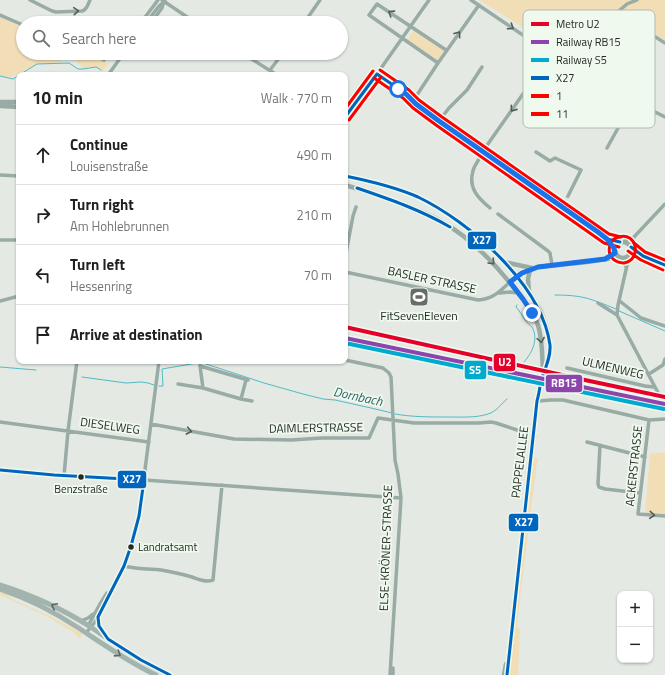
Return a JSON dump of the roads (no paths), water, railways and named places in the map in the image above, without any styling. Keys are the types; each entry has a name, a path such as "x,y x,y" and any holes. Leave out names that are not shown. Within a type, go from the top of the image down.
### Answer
{"main road":[{"path":"0,585 38,598 90,626 141,660 170,675"},
{"path":"0,589 22,597 51,611 128,660 156,675"}],"street":[{"path":"30,0 56,12 85,10 90,0"},
{"path":"146,16 158,0"},
{"path":"309,16 320,0"},
{"path":"348,114 428,0"},
{"path":"471,0 523,35"},
{"path":"621,10 627,4 637,0"},
{"path":"151,16 164,1"},
{"path":"156,16 162,8 164,1"},
{"path":"164,1 186,16"},
{"path":"438,63 369,15 377,4 446,50"},
{"path":"413,101 446,50 479,5"},
{"path":"0,15 16,22"},
{"path":"655,37 665,43"},
{"path":"110,72 119,60"},
{"path":"254,60 273,72"},
{"path":"270,70 277,60"},
{"path":"439,121 449,108 467,90 482,67"},
{"path":"377,74 406,94 439,121 563,205 607,239 614,248 615,253 625,262 626,270"},
{"path":"490,208 480,199 471,184 473,170 481,158 483,151 523,94"},
{"path":"0,102 16,102"},
{"path":"0,106 16,107"},
{"path":"655,111 665,116"},
{"path":"607,148 618,128"},
{"path":"536,152 550,161 555,158 581,170 568,196"},
{"path":"0,175 16,176"},
{"path":"348,177 415,196 437,206 464,225 504,262 530,293 541,312 548,331 550,344 549,356 543,375"},
{"path":"348,186 389,199 440,220 459,233 485,255 510,282 532,313 538,325 542,348 543,375"},
{"path":"617,314 634,237 665,204"},
{"path":"348,242 356,207"},
{"path":"498,214 548,251 552,265"},
{"path":"459,233 462,231 464,225"},
{"path":"614,248 622,241 634,237"},
{"path":"607,239 626,242 643,256 665,265"},
{"path":"0,240 16,240"},
{"path":"605,259 615,253"},
{"path":"510,282 522,273 532,269 552,265 621,258 629,255 643,256"},
{"path":"504,262 532,269"},
{"path":"530,293 528,279 532,269"},
{"name":"BASLER STRASSE","path":"348,273 478,300 492,297 510,282"},
{"path":"498,293 518,293"},
{"path":"0,301 16,297"},
{"path":"619,303 621,302 641,318 665,326"},
{"path":"598,303 617,314 665,406"},
{"path":"649,374 664,366 665,359"},
{"name":"ELSE-KRÖNER-STRASSE","path":"348,361 378,366 386,370 391,377 395,460 401,498 390,675"},
{"path":"64,476 77,364"},
{"path":"90,626 98,617 124,566 132,544 139,516 159,364"},
{"path":"203,388 200,366 247,380 241,399"},
{"name":"ULMENWEG","path":"568,368 654,387"},
{"name":"PAPPELALLEE","path":"507,675 537,401 543,375"},
{"path":"178,384 203,388 252,401"},
{"name":"PAPPELALLEE","path":"536,411 540,390"},
{"path":"539,401 563,400 649,420 665,419"},
{"name":"DAIMLERSTRASSE","path":"151,424 234,439 291,440 322,438 369,438 378,418 414,423 479,424 491,422 517,430"},
{"name":"ACKERSTRASSE","path":"649,420 638,514 665,516"},
{"name":"DIESELWEG","path":"0,422 149,442"},
{"path":"587,442 645,457"},
{"path":"600,446 599,487 605,489 640,492"},
{"path":"0,470 64,476 222,485 401,498"},
{"path":"124,566 163,570 204,581 213,580 222,485"},
{"path":"86,633 95,612 115,582"},
{"path":"81,621 88,618 95,612"},
{"path":"98,617 99,626 108,639"},
{"name":"PAPPELALLEE","path":"504,675 511,635"},
{"name":"ELSE-KRÖNER-STRASSE","path":"392,652 393,675"}],"waterway":[{"path":"24,72 37,64 69,63 78,69 96,67 101,70"},
{"path":"0,76 13,79 16,77"},
{"name":"Dornbach","path":"555,295 577,296 598,302"},
{"name":"Dornbach","path":"601,303 616,309"},
{"name":"Dornbach","path":"517,305 516,307 532,327 535,336 534,346 524,362"},
{"name":"Dornbach","path":"619,311 665,331"},
{"name":"Dornbach","path":"159,386 163,386 162,369 191,364"},
{"name":"Dornbach","path":"206,364 303,394 392,413"},
{"name":"Dornbach","path":"0,367 36,370"},
{"name":"Dornbach","path":"82,377 126,383 141,382 154,385"},
{"name":"Dornbach","path":"395,414 428,417 479,416 494,412 507,399"}],"tunnel":[{"path":"564,203 568,196"}],"metro line":[{"name":"U2","path":"348,328 665,397"}],"rail line":[{"name":"RB15","path":"348,339 665,404"},
{"name":"S5","path":"348,344 664,409"}],"place":[{"name":"FitSevenEleven","path":"419,297"},
{"name":"Benzstraße","path":"81,477"},
{"name":"Landratsamt","path":"131,547"}]}
